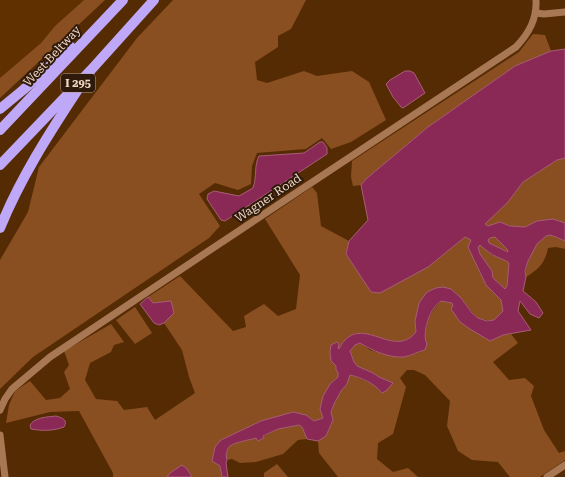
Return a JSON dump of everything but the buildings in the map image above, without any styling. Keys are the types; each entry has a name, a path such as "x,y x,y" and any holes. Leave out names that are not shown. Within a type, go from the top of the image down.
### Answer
{"highway":[{"name":"West Beltway","path":"0,130 123,0"},
{"name":"I 295","path":"0,165 91,70 154,0"},
{"path":"0,109 23,90 68,48 109,15"},
{"path":"0,228 12,200 36,156 91,70"}],"street":[{"name":"Wagner Road","path":"0,410 12,389 50,357 512,50 527,35 534,23 536,0"},
{"path":"536,13 544,14 565,12"},
{"path":"0,435 5,477"},
{"path":"547,477 565,465"}],"shaded area":[{"path":"0,0 84,0 55,26 41,43 0,78"},
{"path":"84,0 105,0 0,98 0,78 41,43 55,26"},
{"path":"173,0 306,0 291,29 278,36 278,47 255,62 257,80 267,83 304,71 317,76 352,71 369,82 386,120 351,142 331,149 322,138 306,149 257,153 252,166 251,184 238,190 215,183 199,194 220,226 209,238 33,357 0,389 0,260 28,212 39,167 137,38"},
{"path":"533,34 545,35 551,51 515,66 428,127 366,179 361,185 353,186 351,177 352,161 519,52"},
{"path":"565,49 565,158 557,160 523,182 508,202 485,224 488,226 500,222 510,226 525,227 537,221 553,219 565,223 565,241 550,235 546,236 537,244 528,261 525,271 526,277 523,291 536,302 543,313 539,318 530,314 520,301 518,311 531,330 503,335 490,341 460,322 451,309 453,306 452,303 441,301 436,305 428,320 425,331 427,344 425,350 404,357 398,357 370,349 360,343 355,345 350,351 357,366 393,383 386,391 382,393 368,381 350,375 347,384 341,391 334,404 331,412 333,420 326,436 318,441 307,439 302,427 299,425 278,429 263,436 264,438 258,441 256,438 235,443 229,447 226,455 228,477 222,477 220,466 212,461 215,447 221,440 261,421 293,412 306,415 314,421 323,418 320,409 323,396 330,384 338,377 336,366 331,361 331,345 337,342 339,344 339,349 344,341 352,335 361,333 390,340 399,341 408,339 416,332 415,321 419,303 427,292 436,288 443,287 451,289 478,318 487,321 494,320 503,311 501,300 486,285 468,247 471,240 465,237 428,267 380,293 371,292 346,254 349,241 368,220 361,185 366,179 428,127 515,66 551,51","holes":["495,237 507,249 508,252 489,243 488,240","480,245 490,253 509,263 507,286 505,289 493,278 492,271 480,254 478,247"]},
{"path":"405,71 414,73 425,93 403,108 393,97 386,84"},
{"path":"320,142 323,142 327,148 327,154 225,221 221,220 207,199 208,194 214,191 239,196 253,188 257,160 259,156 304,153"},
{"path":"565,158 565,223 553,219 537,221 526,227 510,226 500,222 488,226 484,224 508,202 523,182 557,160"},
{"path":"312,187 317,193 321,226 349,241 346,254 428,267 465,237 471,240 486,285 501,300 503,311 494,320 482,319 474,314 461,298 451,289 415,321 416,332 408,339 399,341 389,340 361,333 352,335 344,341 339,349 337,342 332,345 330,352 338,372 338,377 330,384 323,418 314,421 306,415 261,421 221,440 220,466 222,477 192,477 187,469 170,473 167,477 113,477 113,473 79,411 50,412 6,423 9,405 15,391 30,381 46,400 60,398 70,389 64,372 69,365 64,351 111,324 124,342 114,345 111,352 90,363 85,380 96,399 117,401 124,410 147,407 155,420 195,393 182,350 164,323 174,313 171,301 153,303 148,297 180,276 233,331 246,327 244,316 264,304 278,316 296,309 300,275 265,219"},
{"path":"550,235 565,241 565,249 556,247 548,248 541,265 526,277 529,258 536,245 540,240"},
{"path":"495,237 509,252 489,243 488,240 490,238"},
{"path":"480,245 491,254 509,263 507,286 505,289 493,278 492,271 480,254 478,247"},
{"path":"148,297 153,303 171,301 174,313 164,323 159,325 154,323 140,304"},
{"path":"441,301 452,303 453,306 490,341 503,335 511,334 518,343 493,362 509,380 525,378 534,386 531,396 544,430 559,453 565,451 565,460 540,477 510,477 498,462 472,460 458,451 447,426 450,401 425,375 414,370 407,370 400,378 406,387 393,434 378,443 377,459 393,472 408,468 418,477 338,477 319,453 318,441 326,436 333,420 331,412 334,404 341,391 347,384 350,375 377,386 392,383 357,366 350,351 355,345 360,343 370,350 387,355 405,357 425,350 427,323 432,312"},
{"path":"135,307 152,333 135,344 116,320"},
{"path":"56,416 65,421 64,427 48,430 31,429 30,425 35,420"},
{"path":"299,425 302,427 307,439 298,440 283,454 256,462 240,463 232,459 227,460 226,455 228,449 232,445 256,438 258,441 278,429"},
{"path":"277,464 288,477 264,477 264,473"},
{"path":"182,465 187,469 192,477 167,477 170,473"}]}
